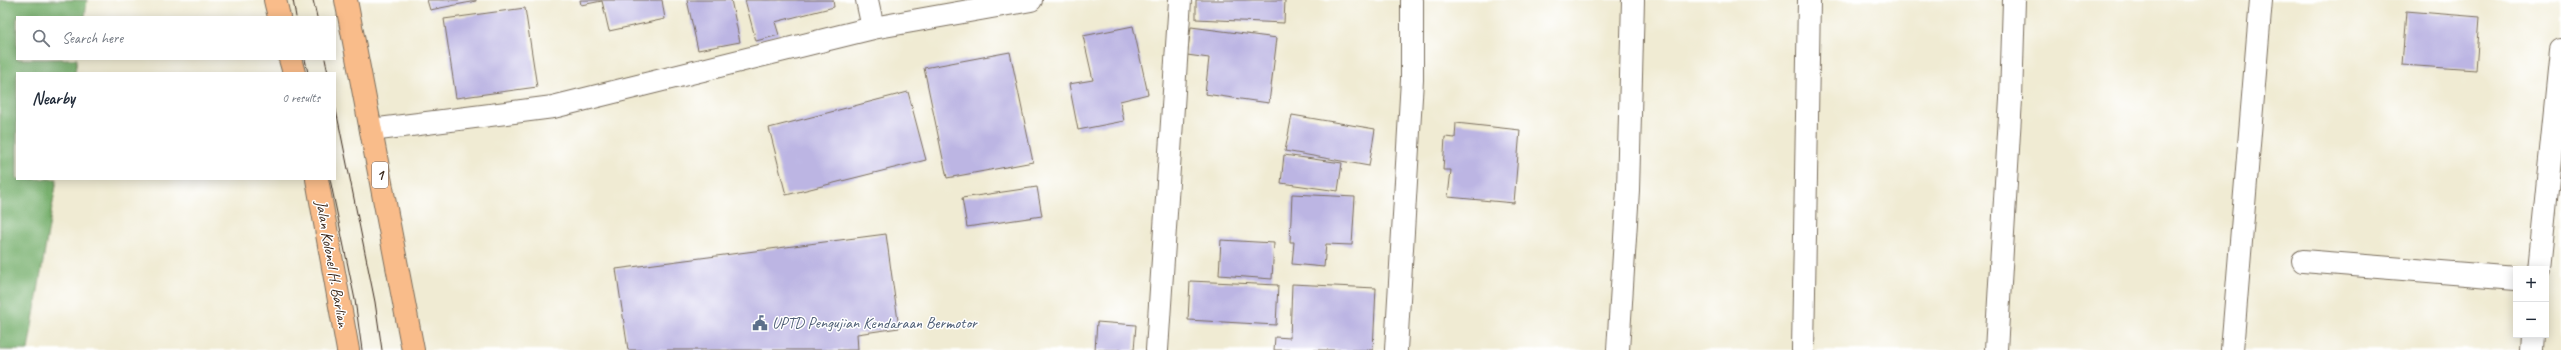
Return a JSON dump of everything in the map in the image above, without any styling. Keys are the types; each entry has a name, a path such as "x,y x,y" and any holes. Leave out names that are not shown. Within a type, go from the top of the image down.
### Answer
{"highway":[{"path":"275,0 279,16"},
{"name":"1","path":"346,0 413,350"},
{"path":"290,60 294,72"},
{"name":"Jalan Kolonel H. Barlian","path":"316,180 348,350"}],"street":[{"path":"867,0 873,28"},
{"path":"371,130 553,107 873,28 1031,0"},
{"path":"1157,350 1180,0"},
{"path":"1396,350 1412,80 1412,0"},
{"path":"1618,350 1628,190 1633,0"},
{"path":"1803,350 1809,0"},
{"path":"1996,350 2011,99 2014,0"},
{"path":"2232,350 2261,0"},
{"path":"2539,266 2558,121 2561,50"},
{"path":"2303,261 2513,278"},
{"path":"2531,350 2532,338"}],"green space":[{"path":"0,0 87,0 85,16 16,16 16,60 77,60 75,72 16,72 16,180 57,180 28,350 0,350"}],"building":[{"path":"427,0 476,0 476,1 430,10"},
{"path":"580,0 662,0 665,19 609,31 602,1 581,5"},
{"path":"687,0 731,0 740,42 698,50"},
{"path":"745,0 833,0 834,7 775,22 779,35 756,41"},
{"path":"1196,0 1285,0 1284,23 1196,19"},
{"path":"525,8 537,87 456,98 444,19"},
{"path":"2406,11 2480,17 2476,70 2402,65"},
{"path":"1133,26 1148,94 1120,101 1124,121 1078,130 1069,84 1093,80 1083,36"},
{"path":"1191,27 1277,38 1269,103 1205,94 1209,58 1187,55"},
{"path":"1010,52 1033,162 947,178 924,68"},
{"path":"908,92 926,160 786,195 769,128"},
{"path":"1292,115 1375,129 1369,166 1285,151"},
{"path":"1456,123 1520,130 1514,203 1448,197 1451,170 1443,170 1445,137 1455,138"},
{"path":"1284,155 1342,163 1338,191 1281,183"},
{"path":"1037,187 1042,216 967,227 962,198"},
{"path":"1292,194 1355,197 1352,245 1326,244 1324,267 1292,264 1294,242 1290,242"},
{"path":"886,234 899,328 857,334 858,350 628,350 616,269"},
{"path":"1221,240 1274,243 1272,279 1219,275"},
{"path":"1190,281 1278,285 1276,325 1188,320"},
{"path":"1292,284 1376,288 1373,350 1274,350 1275,337 1290,338"},
{"path":"1097,322 1136,325 1134,350 1095,350"}],"tram line":[{"path":"293,0 296,16"},
{"path":"313,0 317,16"},
{"path":"305,60 308,72"},
{"path":"325,60 328,72"},
{"path":"336,110 375,302 382,350"},
{"path":"330,180 355,300 362,350"}],"place":[{"name":"UPTD Pengujian Kendaraan Bermotor","path":"760,323"}]}
